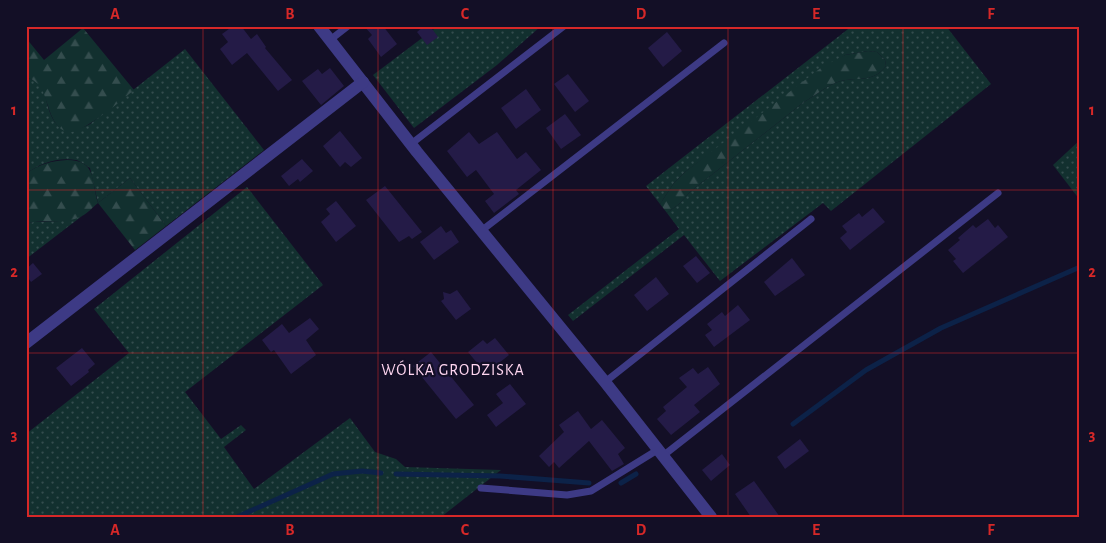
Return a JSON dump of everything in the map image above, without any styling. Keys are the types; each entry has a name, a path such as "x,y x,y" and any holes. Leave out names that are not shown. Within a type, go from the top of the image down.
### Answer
{"street":[{"path":"319,26 411,144 606,382 711,517"},
{"path":"26,343 362,82"}],"lane":[{"path":"330,40 348,26"},
{"path":"411,144 564,26"},
{"path":"481,230 724,43"},
{"path":"481,488 567,495 590,491 661,452 998,193"},
{"path":"606,382 811,219"}],"green space":[{"path":"438,26 541,26 497,65 414,128 373,75"},
{"path":"852,26 946,26 991,84 831,211 823,203 720,281 684,235 573,321 568,315 679,229 667,213 690,192 804,102 823,90 835,83 869,78 881,72 886,66 885,60 877,52 868,51 845,55 685,172 674,183 660,204 646,186"},
{"path":"83,28 134,90 83,128 69,132 61,129 55,122 39,85 26,77 26,38 44,60"},
{"path":"185,49 264,150 166,226 130,178 98,203 90,168 78,161 63,159 50,162 26,174 26,77 37,82 42,87 51,116 59,127 75,130 90,124"},
{"path":"868,51 877,52 885,60 886,66 881,72 869,78 842,81 827,87 804,102 690,192 667,213 660,204 674,183 685,172 822,67 845,55"},
{"path":"1080,140 1080,200 1053,165"},
{"path":"67,160 77,161 88,168 93,180 98,203 84,215 75,219 40,221 26,224 26,174 45,164"},
{"path":"130,178 166,226 135,250 98,203"},
{"path":"247,187 323,285 185,392 221,439 241,425 246,430 224,447 254,489 350,418 375,452 396,459 405,467 501,470 441,517 26,517 26,434 129,353 94,309"},
{"path":"82,216 26,259 26,224 60,221"}],"building":[{"path":"233,26 241,26 251,39 257,34 265,48 292,80 278,91 247,53 232,65 220,49 228,42 222,34"},
{"path":"364,26 383,26 397,44 381,57 368,39 372,35"},
{"path":"424,26 430,26 438,37 427,45 417,32"},
{"path":"667,32 682,51 663,67 648,48"},
{"path":"330,68 344,86 321,105 302,81 318,69 322,74"},
{"path":"568,74 589,101 575,112 554,84"},
{"path":"526,89 541,110 516,129 501,108"},
{"path":"565,114 581,135 561,149 546,128"},
{"path":"340,131 362,158 351,167 345,162 340,167 323,146"},
{"path":"469,132 479,144 497,132 517,159 526,152 541,170 516,190 519,194 494,213 485,201 494,194 476,170 467,177 447,151"},
{"path":"302,159 313,171 300,182 298,179 289,186 281,176"},
{"path":"385,186 422,232 412,239 409,236 399,242 366,200"},
{"path":"336,201 356,226 336,242 321,222 330,214 326,209"},
{"path":"873,208 885,222 850,250 840,238 847,232 842,226 859,213 862,217"},
{"path":"988,219 995,228 998,225 1008,237 963,273 953,261 956,259 948,250 973,225 976,228"},
{"path":"441,226 446,233 451,230 459,242 434,260 420,242"},
{"path":"696,256 710,273 697,283 683,266"},
{"path":"792,258 805,275 775,296 764,282"},
{"path":"33,263 42,274 31,282 26,275 26,269"},
{"path":"656,277 669,294 647,311 634,295"},
{"path":"457,290 471,309 456,320 441,301 444,299 443,292 450,294"},
{"path":"738,305 750,320 714,347 705,335 712,330 707,324 722,312 725,316"},
{"path":"310,318 319,329 306,340 316,355 291,374 274,350 271,352 262,340 282,324 289,333"},
{"path":"495,338 509,355 494,367 490,363 483,370 468,352 483,340 487,344"},
{"path":"82,348 95,364 88,370 89,372 71,386 56,368"},
{"path":"431,352 474,405 456,419 413,366"},
{"path":"708,367 720,384 694,405 700,412 671,435 657,419 666,411 663,407 687,387 679,378 693,368 698,374"},
{"path":"510,384 526,404 496,427 487,415 503,403 496,394"},
{"path":"578,411 591,429 602,420 625,448 618,454 624,464 612,471 589,441 559,468 554,462 549,467 539,456 564,432 559,425"},
{"path":"800,439 809,451 785,469 777,457"},
{"path":"722,454 730,465 711,481 702,470"},
{"path":"754,481 780,517 751,517 735,494"}],"waterway":[{"path":"793,424 866,370 941,328 1080,267"},
{"path":"237,517 333,474 362,471 381,473"},
{"path":"396,474 500,476 589,483"},
{"path":"621,483 636,474"}],"district":[{"name":"WÓLKA GRODZISKA","path":"453,370"}]}
